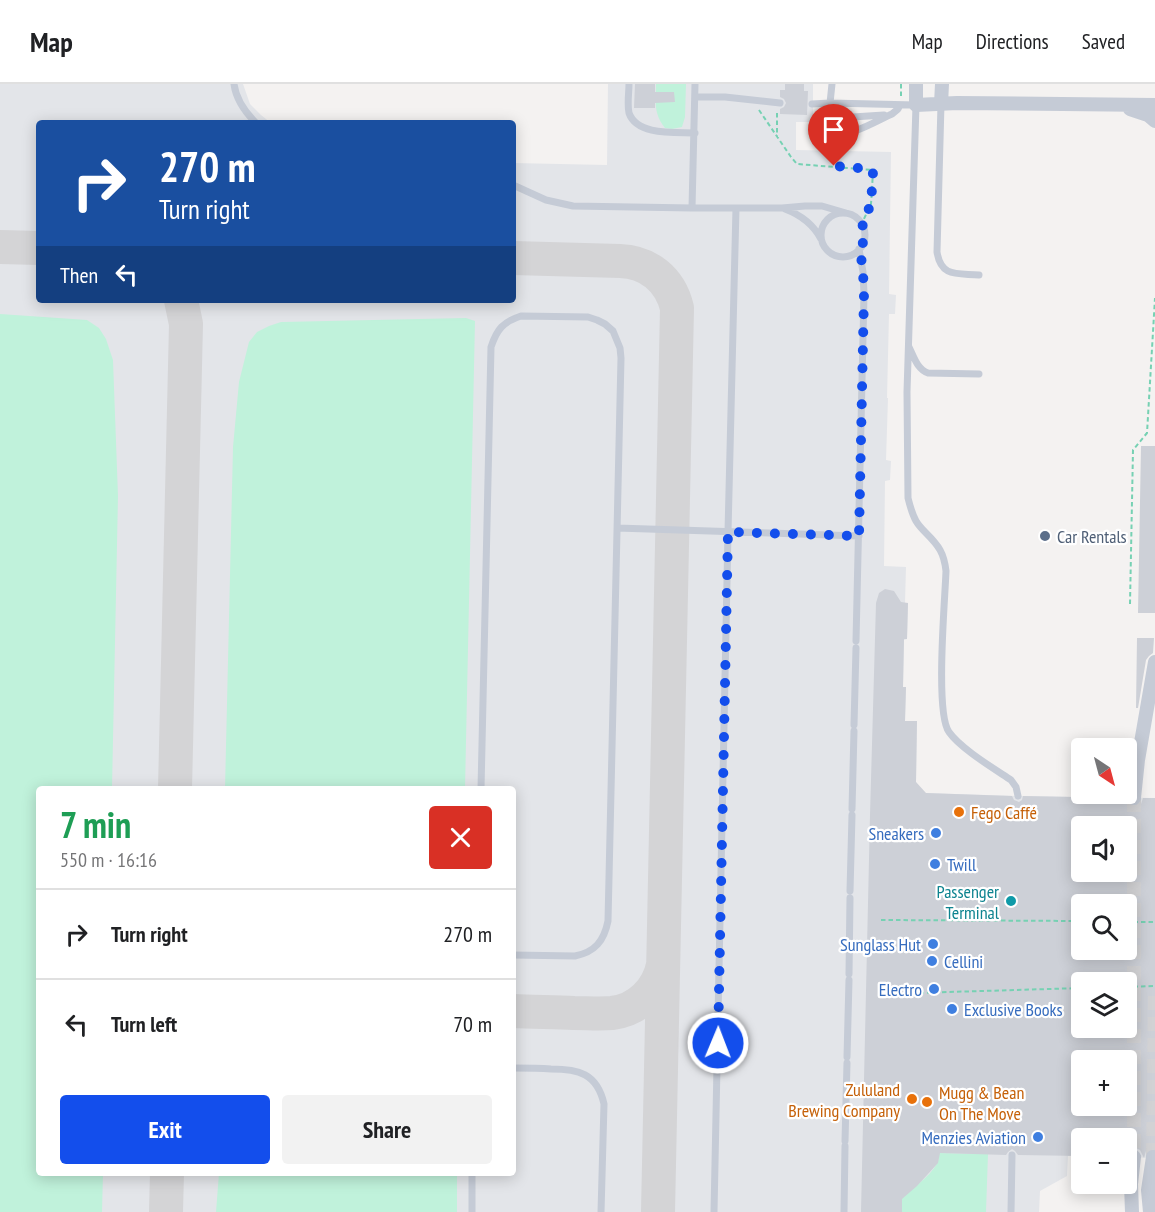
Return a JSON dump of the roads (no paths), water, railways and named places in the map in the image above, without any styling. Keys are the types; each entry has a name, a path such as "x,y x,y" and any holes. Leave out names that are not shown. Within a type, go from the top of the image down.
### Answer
{"street":[{"path":"916,84 916,105 1155,105"},
{"path":"941,104 942,84"},
{"path":"1098,104 1130,109 1148,115 1155,121"},
{"path":"1137,770 1155,662"},
{"path":"1150,1212 1148,1190 1153,1157"},
{"path":"1131,1194 1132,1212"}],"lane":[{"path":"234,84 241,105 253,120"},
{"path":"629,84 628,105 635,122 644,128 656,131 695,133"},
{"path":"692,208 695,84"},
{"path":"832,84 830,103 837,118"},
{"path":"695,97 725,97 780,103"},
{"path":"812,104 916,105 907,392 908,498 917,524 936,542 945,562 942,694 945,725 960,744 1011,780 1018,796"},
{"path":"941,104 938,261 944,270 951,273 979,276"},
{"path":"892,114 837,118 833,119 830,124 832,132 837,135 847,134 892,114 898,110 900,105"},
{"path":"516,185 546,200 561,204 692,208 822,206 853,215 862,224 865,237 863,243 860,249 852,255 834,255 826,249 815,229 803,218 797,213 782,208"},
{"path":"714,1212 736,208"},
{"path":"822,241 821,234 826,220 839,213 846,213"},
{"path":"844,1212 864,294 860,249"},
{"path":"481,786 491,347 501,327 521,316 588,317 605,324 613,332 620,348 621,358 608,921 604,936 595,948 581,955 516,956"},
{"path":"909,347 923,371 979,374"},
{"path":"617,528 859,536"},
{"path":"516,1068 578,1071 592,1079 599,1089 604,1104 601,1212"},
{"path":"1011,1212 1012,1155"},
{"path":"472,1176 472,1212"}],"tunnel":[{"path":"1134,804 1134,1128"},
{"path":"1153,1157 1155,995"}],"place":[{"name":"Car Rentals","path":"1045,536"},
{"name":"Fego Caffé","path":"959,812"},
{"name":"Sneakers","path":"936,833"},
{"name":"Twill","path":"935,864"},
{"name":"Passenger Terminal","path":"1011,901"},
{"name":"Sunglass Hut","path":"933,944"},
{"name":"Cellini","path":"932,961"},
{"name":"Electro","path":"934,989"},
{"name":"Exclusive Books","path":"952,1009"},
{"name":"Zululand Brewing Company","path":"912,1099"},
{"name":"Mugg & Bean On The Move","path":"927,1102"},
{"name":"Menzies Aviation","path":"1038,1137"}]}
